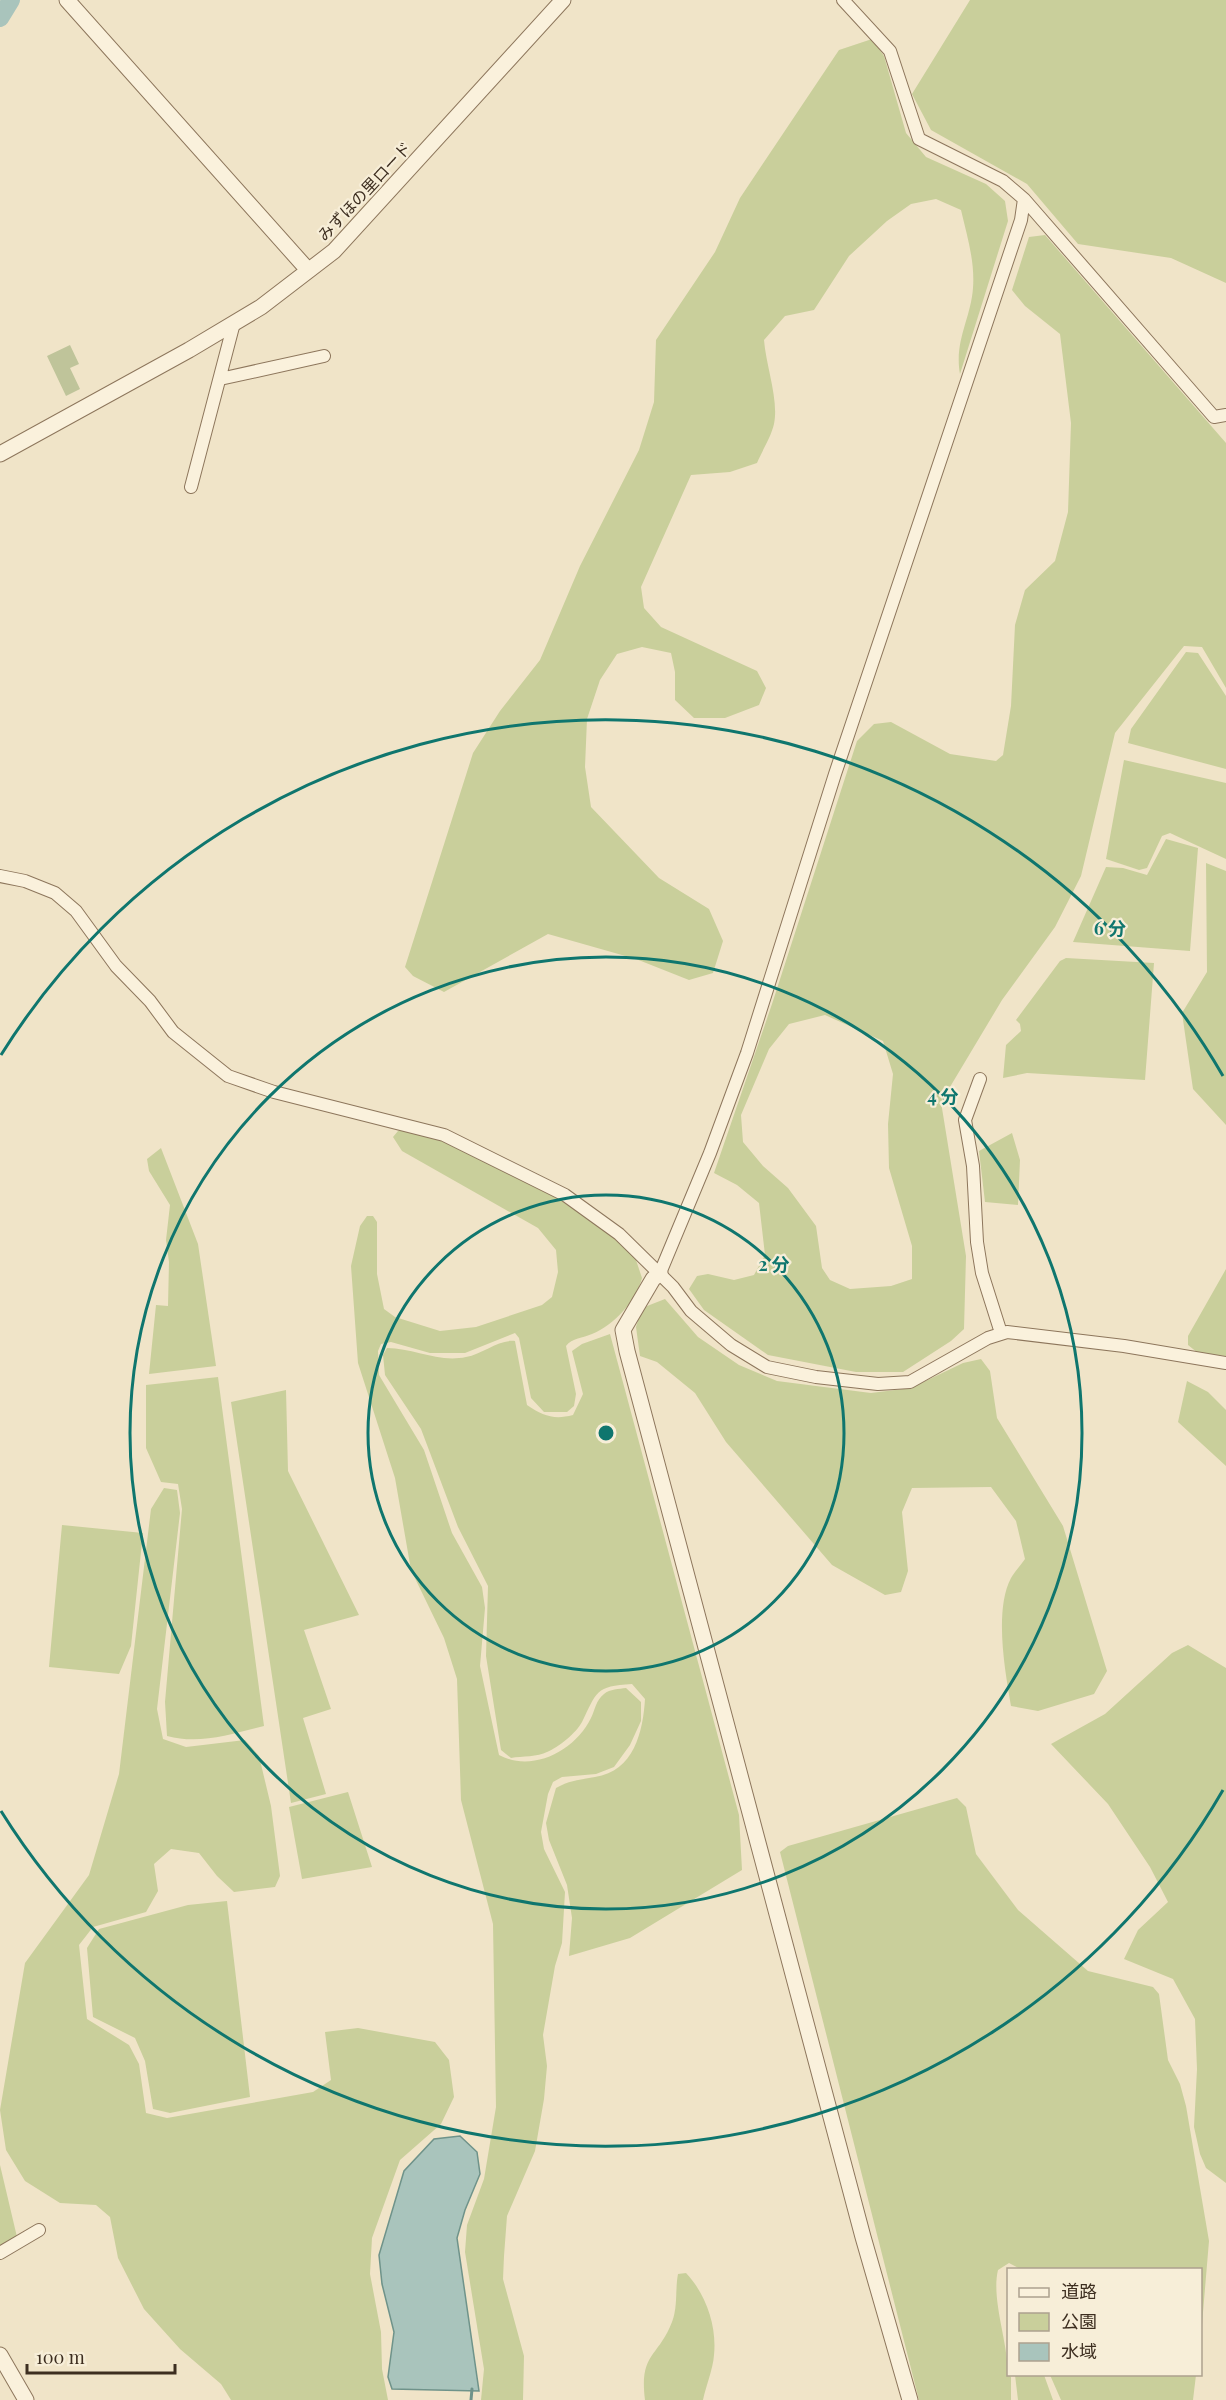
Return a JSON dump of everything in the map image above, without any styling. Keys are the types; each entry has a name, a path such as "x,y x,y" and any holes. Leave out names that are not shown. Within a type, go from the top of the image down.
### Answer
{"street":[{"path":"67,0 308,270"},
{"name":"みずほの里ロード","path":"0,454 261,307 308,270 342,242 563,0"},
{"path":"843,0 890,51 919,139 1003,181 1024,199 1214,417 1226,415"},
{"path":"910,2400 863,2237 623,1330 653,1280 660,1273 710,1153 747,1053 835,774 1013,243 1024,199"},
{"path":"191,487 234,323"},
{"path":"220,378 324,357"},
{"path":"0,876 24,880 55,893 75,911 116,966 150,1001 173,1032 228,1076 274,1092 444,1135 565,1195 598,1216 660,1273 691,1311 731,1345 767,1367 816,1377 878,1384 910,1382 987,1338 1007,1332 1124,1346 1226,1363"},
{"path":"980,1079 965,1120 973,1166 980,1263 1001,1334"},
{"path":"0,2253 39,2230"},
{"path":"0,2355 26,2400"}],"green space":[{"path":"970,0 1226,0 1226,283 1171,258 1078,244 1027,184 931,130 912,94"},
{"path":"872,39 884,56 906,133 926,157 986,184 1005,201 1008,221 960,374 959,351 973,288 973,268 961,210 936,199 911,204 887,221 849,256 814,310 785,316 764,340 774,394 775,415 771,434 757,463 730,472 691,475 641,587 644,608 661,627 757,671 766,688 759,705 725,718 694,718 675,700 675,672 671,653 642,647 617,654 600,680 587,719 585,767 591,807 659,878 709,909 723,941 713,973 689,980 636,959 548,934 444,992 413,976 405,967 473,753 500,711 540,660 580,566 639,450 654,402 656,340 715,252 740,198 839,50"},
{"path":"1045,235 1226,443 1226,688 1202,647 1184,646 1115,733 1081,876 1055,927 1002,1000 941,1102 966,1256 964,1329 951,1341 903,1372 856,1372 768,1355 704,1310 689,1289 697,1276 708,1274 734,1280 754,1275 765,1255 759,1203 737,1185 714,1173 772,1004 857,741 874,724 891,722 950,754 996,761 1003,755 1011,706 1015,625 1025,590 1055,561 1068,512 1071,423 1060,334 1025,306 1012,290 1029,237","holes":["825,1015 883,1041 893,1074 888,1124 889,1168 912,1246 912,1279 891,1286 850,1289 830,1280 822,1268 816,1226 788,1188 763,1166 743,1142 741,1115 769,1049 789,1024"]},
{"path":"70,345 79,364 70,368 80,389 66,396 47,356"},
{"path":"1186,652 1198,653 1226,696 1226,769 1128,743 1131,729"},
{"path":"1124,760 1226,783 1226,859 1170,833 1162,836 1147,868 1139,870 1106,859"},
{"path":"1166,839 1198,848 1190,951 1073,942 1106,867 1123,868 1147,875"},
{"path":"1206,863 1226,871 1226,1125 1193,1089 1182,1013 1207,972"},
{"path":"1066,958 1154,963 1145,1080 1027,1073 1003,1078 1006,1045 1021,1031 1020,1024 1016,1020 1060,961"},
{"path":"405,1130 444,1140 539,1186 620,1240 634,1254 642,1278 635,1295 616,1318 600,1330 574,1340 566,1346 576,1394 574,1406 567,1412 544,1412 531,1398 519,1338 515,1333 465,1353 430,1353 391,1342 381,1344 378,1351 379,1375 424,1450 452,1533 482,1587 485,1608 480,1666 499,1755 512,1760 538,1760 564,1749 584,1730 599,1699 609,1691 626,1688 641,1702 641,1721 630,1745 614,1767 596,1774 562,1777 553,1782 548,1794 541,1832 544,1849 565,1892 562,1943 555,1966 543,2035 547,2066 535,2151 507,2216 503,2279 524,2356 523,2400 481,2400 484,2369 465,2252 467,2225 484,2179 496,2107 493,1924 461,1800 457,1679 444,1638 411,1570 395,1478 358,1363 351,1266 360,1226 367,1216 373,1216 377,1222 377,1274 384,1309 395,1317 440,1331 476,1327 542,1305 552,1297 558,1272 556,1250 538,1228 402,1151 393,1137 398,1131"},
{"path":"1012,1133 1020,1160 1018,1205 985,1202 979,1151"},
{"path":"161,1148 198,1244 216,1366 149,1374 156,1305 168,1306 169,1262 166,1240 170,1205 149,1171 147,1159"},
{"path":"1226,1269 1226,1356 1198,1353 1188,1345 1188,1336"},
{"path":"665,1299 698,1337 739,1365 777,1381 871,1393 911,1388 963,1363 981,1359 990,1371 997,1418 1063,1526 1107,1671 1094,1694 1038,1711 1011,1706 1002,1641 1003,1607 1011,1578 1025,1559 1016,1521 991,1487 912,1488 902,1512 908,1571 901,1592 885,1595 832,1565 726,1442 695,1393 657,1362 640,1356 636,1327 642,1308"},
{"path":"610,1334 739,1815 742,1870 630,1938 569,1956 572,1918 567,1885 549,1840 546,1823 556,1788 608,1773 619,1767 634,1748 639,1737 645,1699 632,1684 604,1689 595,1697 576,1731 552,1750 539,1755 511,1758 501,1750 486,1656 488,1586 458,1527 421,1429 385,1375 383,1355 387,1348 436,1357 466,1357 503,1342 515,1341 527,1405 538,1412 560,1417 573,1415 583,1394 572,1351 582,1344"},
{"path":"218,1377 264,1726 203,1739 179,1738 167,1736 165,1702 182,1509 178,1484 161,1482 146,1448 146,1385"},
{"path":"1187,1381 1208,1392 1226,1410 1226,1466 1178,1422"},
{"path":"286,1390 288,1471 359,1615 304,1630 331,1709 303,1718 326,1794 291,1803 231,1402"},
{"path":"164,1488 177,1490 180,1513 157,1709 163,1739 186,1747 245,1740 259,1756 271,1806 280,1876 275,1887 234,1892 217,1876 199,1853 171,1849 154,1864 158,1891 146,1912 93,1927 79,1945 87,2019 129,2045 139,2064 146,2113 167,2118 313,2092 331,2080 325,2032 358,2028 435,2042 449,2060 454,2097 441,2124 400,2160 372,2238 370,2274 381,2332 382,2369 388,2400 231,2400 221,2384 180,2349 144,2309 118,2258 110,2217 96,2205 60,2203 25,2181 6,2150 0,2110 25,1963 89,1875 119,1774 151,1509"},
{"path":"62,1525 143,1533 131,1646 119,1674 49,1667"},
{"path":"1188,1645 1226,1668 1226,2183 1206,2168 1200,2154 1194,2127 1197,2069 1195,2019 1173,1979 1124,1959 1138,1930 1168,1902 1150,1867 1108,1804 1051,1744 1105,1714 1172,1653"},
{"path":"348,1792 372,1867 302,1879 289,1807"},
{"path":"957,1798 966,1807 976,1854 1018,1910 1088,1971 1153,1987 1159,1994 1168,2060 1180,2084 1186,2106 1209,2241 1202,2324 1202,2268 1018,2268 1009,2263 998,2270 996,2281 1007,2376 1011,2377 1011,2400 919,2400 780,1852 788,1846"},
{"path":"227,1901 250,2097 170,2113 153,2109 145,2061 135,2038 93,2017 87,1948 99,1929 188,1905"},
{"path":"0,2165 17,2237 0,2247"},
{"path":"686,2273 693,2281 709,2311 714,2333 713,2360 703,2400 645,2400 644,2385 647,2364 667,2334 672,2322 678,2274"},
{"path":"1015,2376 1044,2376 1053,2400 1018,2400"},
{"path":"1050,2376 1196,2376 1193,2400 1061,2400"}],"water":[{"path":"460,2136 477,2152 480,2174 465,2210 457,2238 479,2391 392,2389 388,2377 394,2332 382,2284 379,2255 404,2171 434,2139"}],"waterway":[{"path":"0,18 11,0"},
{"path":"471,2400 472,2389"}]}
